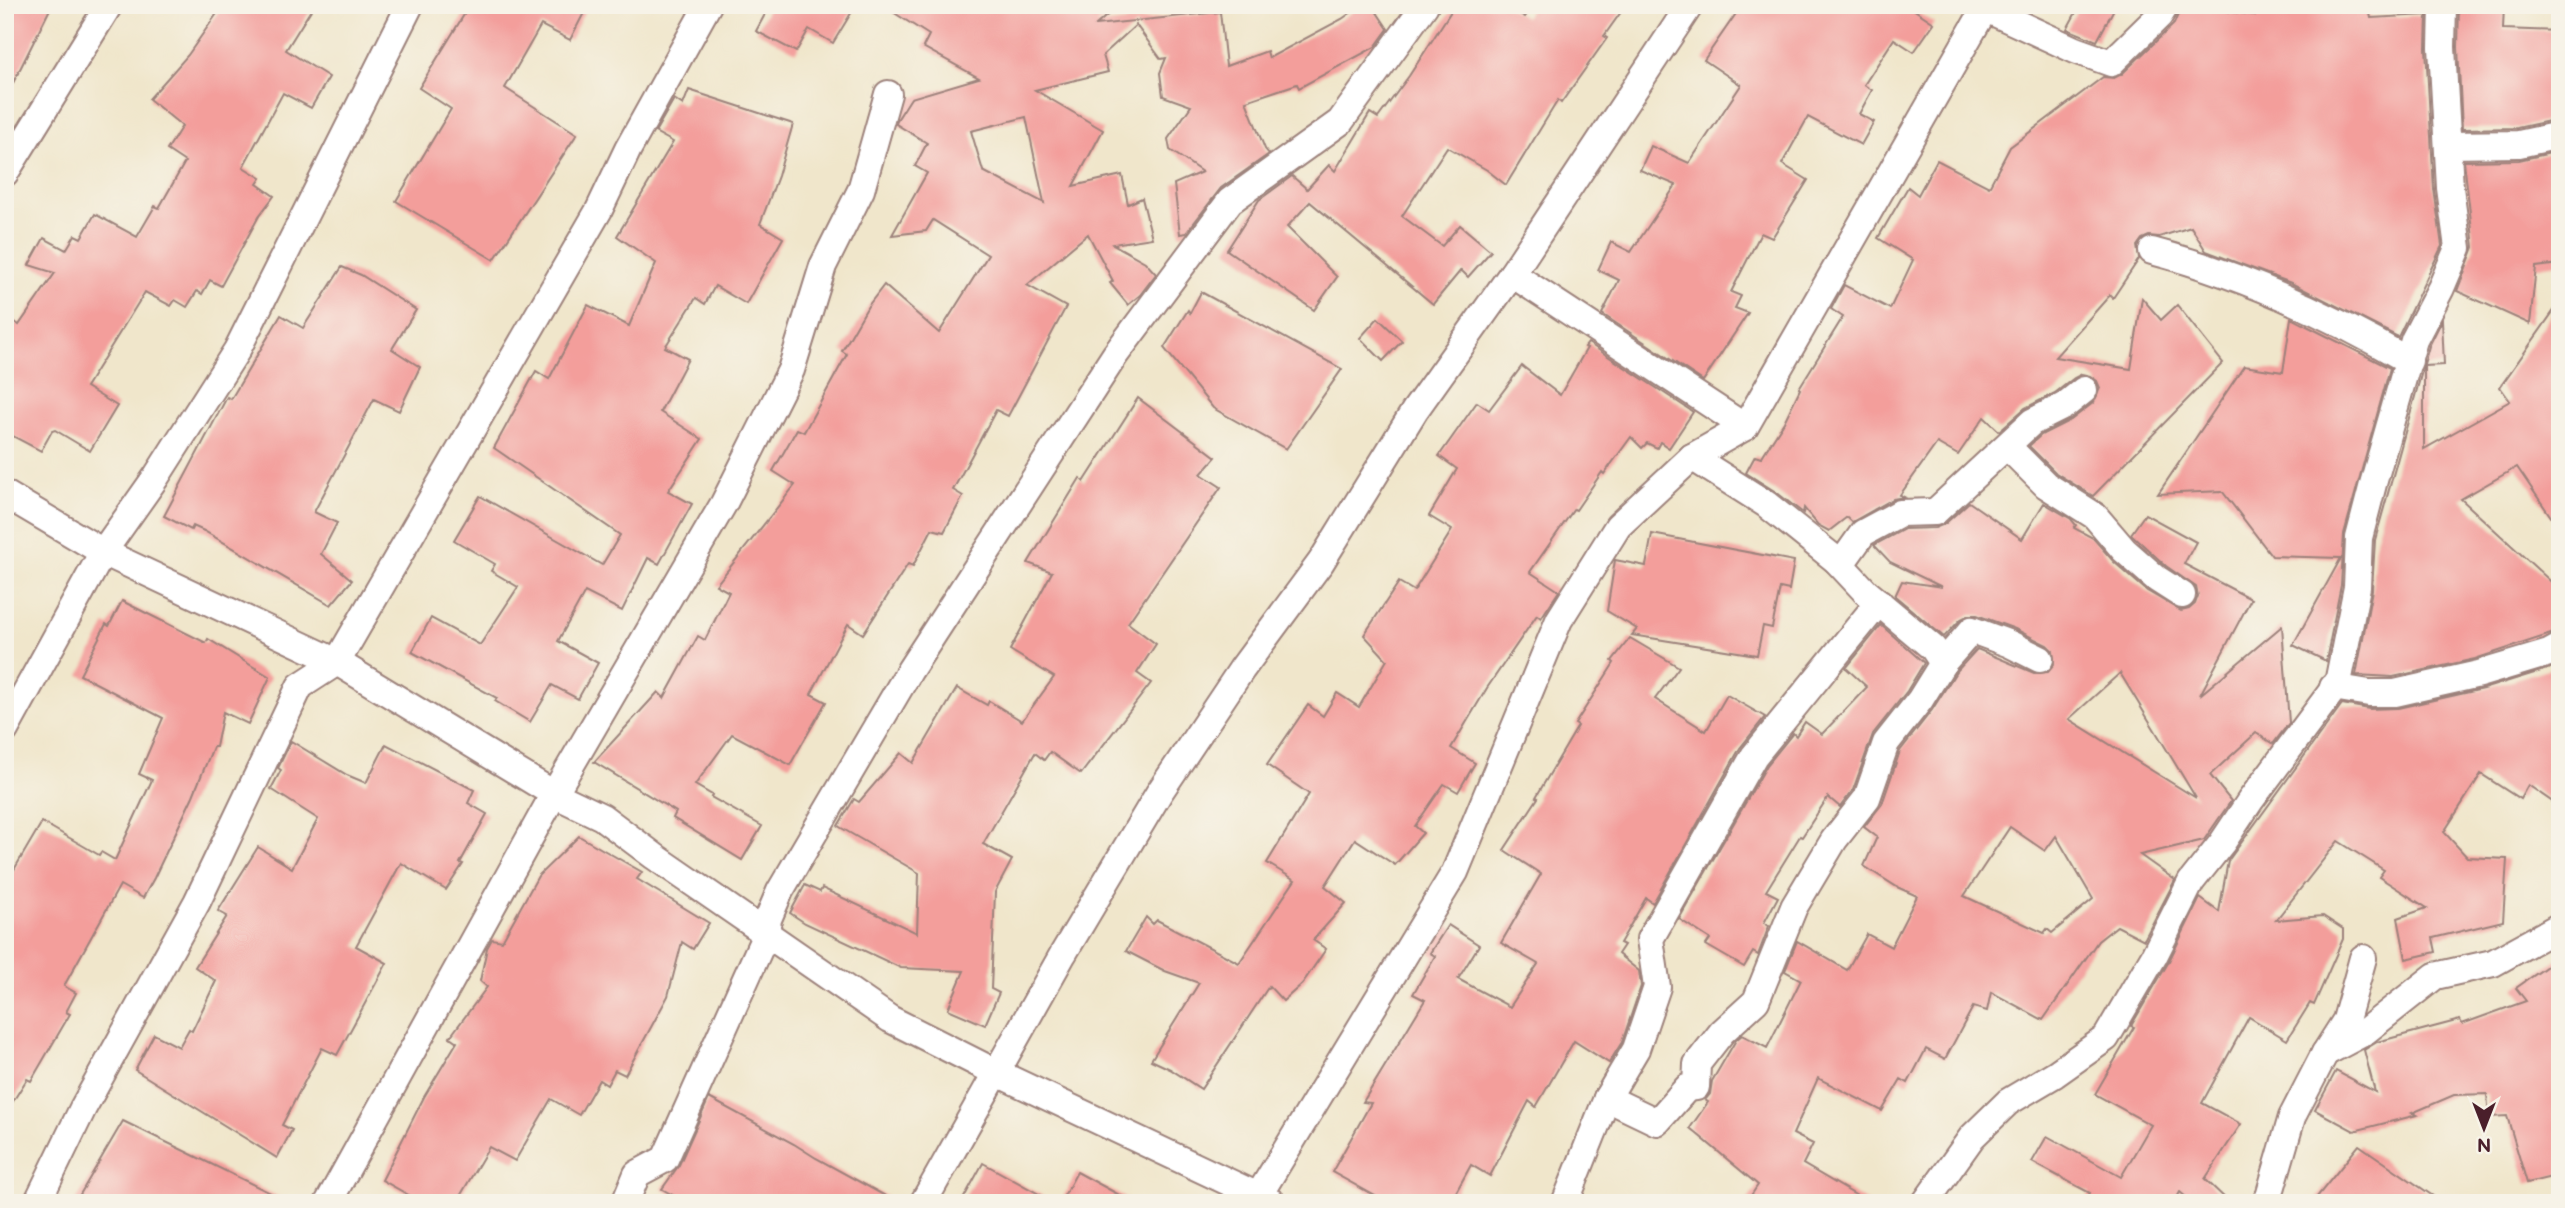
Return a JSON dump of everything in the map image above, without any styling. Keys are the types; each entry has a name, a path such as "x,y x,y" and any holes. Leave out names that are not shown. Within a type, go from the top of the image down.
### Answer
{"street":[{"path":"5,173 109,5"},
{"path":"5,730 103,552 156,477 237,350 410,5"},
{"path":"37,1203 83,1108 197,902 300,686 337,662 599,210 628,149 708,5"},
{"path":"625,1203 637,1174 666,1160 766,934 768,919 780,891 910,670 1115,355 1230,201 1339,122 1425,5"},
{"path":"923,1203 1063,954 1159,793 1242,669 1321,562 1415,410 1513,274 1690,5"},
{"path":"5,494 103,552 337,662 554,794 602,817 890,1019 996,1073 1262,1200 1455,872 1559,620 1618,526 1692,457 1745,427 1987,7 2075,50 2111,63 2159,16 2166,5"},
{"path":"1925,1203 1972,1138 2008,1102 2106,1038 2154,956 2191,882 2338,683 2357,587 2359,538 2398,393 2414,340 2441,288 2458,247 2450,188 2442,47 2443,5"},
{"path":"328,1203 554,794 724,502 791,370 823,266 861,190 888,94"},
{"path":"2448,145 2519,144 2560,135"},
{"path":"2152,251 2187,260 2273,290 2365,335 2409,361"},
{"path":"1513,274 1745,427"},
{"path":"1837,561 1841,564 1863,533 1900,513 1935,512 2032,422 2064,406 2084,390"},
{"path":"2008,447 2046,485 2095,516 2124,550 2182,595"},
{"path":"1692,457 1766,504 1837,561 1866,592 1933,648 1943,663"},
{"path":"1566,1203 1607,1098 1636,1049 1657,987 1650,939 1754,756 1879,602"},
{"path":"1607,1098 1657,1122 1687,1088 1696,1087 1697,1064 1722,1032 1756,1001 1794,907 1834,840 1867,798 1886,743 1920,700 1943,663 1972,630 2040,659"},
{"path":"2333,687 2369,693 2395,693 2490,671 2549,653 2560,647"},
{"path":"2325,1053 2363,1033 2435,976 2493,963 2560,926"},
{"path":"2267,1203 2292,1117 2325,1053 2346,1020 2363,958"}],"building":[{"path":"5,5 52,5 5,99"},
{"path":"223,5 314,5 286,50 329,77 311,108 283,93 243,167 261,178 257,184 274,196 259,216 221,286 210,280 202,294 197,291 187,307 175,300 171,306 145,292 86,387 117,406 90,451 55,430 41,451 5,432 5,315 19,325 55,273 29,265 44,238 66,250 75,235 81,238 95,214 137,237 155,206 159,208 185,162 167,150 182,126 149,99 188,55"},
{"path":"470,5 588,5 570,40 541,25 505,88 577,134 494,260 396,201 451,109 419,88"},
{"path":"770,5 856,5 833,43 809,29 796,52 756,31"},
{"path":"882,5 1119,5 1096,25 1220,12 1226,66 1267,51 1269,58 1342,19 1362,5 1372,5 1388,29 1375,47 1299,88 1297,84 1246,101 1269,154 1221,188 1186,233 1180,234 1174,184 1202,172 1170,150 1168,139 1191,106 1163,96 1160,73 1166,58 1161,59 1136,25 1103,55 1108,72 1035,90 1103,130 1073,186 1122,175 1128,204 1142,198 1152,238 1113,244 1145,262 1156,274 1140,295 1128,305 1110,283 1113,281 1088,234 1027,285 1066,307 1008,416 996,410 953,490 963,496 944,532 932,529 913,566 908,564 863,634 848,624 811,694 826,702 790,765 732,734 695,785 762,826 742,860 673,818 676,812 594,762 658,692 664,698 698,636 705,640 729,592 716,585 795,485 773,471 797,429 804,432 847,354 842,351 868,306 884,285 939,333 988,255 933,220 926,231 892,235 927,173 915,166 927,143 896,124 897,120 911,98 979,78 923,47 929,35","holes":["1026,117 1044,203 983,171 971,131"]},
{"path":"1455,5 1504,5 1525,17 1534,5 1626,5 1604,36 1607,38 1561,103 1558,100 1506,185 1487,170 1447,147 1402,216 1442,246 1460,225 1491,251 1468,277 1461,270 1433,304 1310,202 1287,227 1337,277 1314,310 1227,250 1259,200 1292,176 1307,189 1329,165 1335,171 1370,113 1378,118"},
{"path":"1742,5 1907,5 1934,23 1914,52 1894,39 1864,85 1872,90 1859,114 1874,122 1861,145 1808,117 1782,164 1808,180 1772,238 1761,233 1731,292 1741,296 1735,308 1748,313 1703,381 1602,314 1619,280 1598,270 1611,242 1631,252 1676,185 1640,170 1651,146 1689,163 1741,85 1704,60"},
{"path":"2080,5 2116,5 2097,41 2067,29"},
{"path":"2182,5 2255,15 2254,5 2368,5 2371,18 2427,15 2426,48 2434,189 2442,246 2398,337 2291,283 2206,251 2191,227 2159,237 2149,236 2142,239 2137,246 2139,259 2113,298 2110,295 2055,357 2131,369 2142,298 2161,320 2177,305 2223,363 2093,496 2056,473 2029,446 2041,435 2071,420 2094,402 2100,388 2097,381 2082,374 2055,393 2025,408 1999,431 1984,417 1958,455 1937,443 1900,495 1904,497 1893,499 1852,522 1847,517 1829,531 1818,525 1804,508 1803,513 1746,473 1755,456 1761,458 1784,422 1799,388 1843,317 1831,309 1844,285 1890,309 1913,260 1878,238 1908,187 1918,195 1937,160 1989,187 2010,147 2103,77 2114,78 2122,74 2174,24"},
{"path":"2459,5 2504,5 2503,29 2560,31 2560,90 2554,90 2554,120 2517,128 2462,129"},
{"path":"689,90 793,124 760,224 783,238 746,304 715,286 705,304 696,298 665,347 688,359 660,412 702,439 668,491 692,504 659,564 648,558 622,611 585,592 558,641 598,663 578,699 552,685 530,722 495,701 497,698 412,652 431,618 480,645 518,587 491,571 495,564 454,540 480,496 602,565 620,535 494,448 536,371 549,379 588,305 629,326 656,263 617,236 673,142 655,132 674,99 683,105"},
{"path":"2560,151 2560,264 2536,267 2530,324 2457,291 2474,247 2464,161 2519,160"},
{"path":"342,267 361,275 416,310 392,349 420,367 399,411 374,399 314,512 337,523 321,554 352,580 331,605 204,531 193,526 191,530 164,516 227,397 231,399 281,315 303,328"},
{"path":"1201,292 1342,369 1286,449 1213,408 1164,348 1188,310 1190,313"},
{"path":"2560,302 2560,530 2517,467 2461,499 2560,590 2560,631 2475,659 2393,677 2356,675 2372,590 2375,540 2429,346 2442,320 2444,365 2424,366 2424,449 2510,401 2500,387"},
{"path":"1378,318 1402,341 1383,361 1360,338"},
{"path":"2291,318 2390,368 2344,534 2341,585 2326,661 2293,645 2341,558 2272,556 2222,491 2158,494 2244,366 2283,372"},
{"path":"1588,343 1693,412 1669,448 1660,442 1657,448 1647,443 1642,448 1631,437 1604,474 1602,472 1576,510 1574,509 1530,572 1559,591 1541,618 1537,615 1487,688 1451,748 1475,763 1458,792 1444,784 1415,826 1423,833 1395,865 1355,839 1325,886 1346,903 1313,940 1326,949 1302,984 1283,1001 1269,986 1201,1089 1151,1060 1199,983 1165,971 1126,951 1146,917 1153,924 1157,920 1239,963 1295,880 1267,863 1309,794 1267,765 1308,705 1323,716 1337,693 1359,707 1387,660 1364,635 1399,582 1414,591 1452,530 1429,516 1457,469 1439,456 1477,402 1489,410 1522,366 1560,395"},
{"path":"1138,398 1216,457 1201,474 1221,487 1128,623 1156,644 1137,673 1151,683 1081,774 1050,752 1044,760 1035,753 983,844 1012,860 995,892 991,989 999,993 985,1025 948,1009 964,971 901,968 805,923 790,913 805,885 820,892 822,888 917,933 919,873 838,826 854,799 859,802 901,753 913,763 957,688 987,705 989,701 1022,721 1054,677 1010,650 1052,572 1028,563 1080,478 1084,482"},
{"path":"1969,502 2022,539 2044,503 2071,519 2076,525 2074,528 2093,538 2114,562 2147,591 2181,611 2195,604 2198,596 2196,587 2166,566 2131,534 2145,514 2196,542 2184,564 2251,599 2200,695 2282,626 2289,723 2273,744 2256,733 2210,775 2231,801 2204,840 2140,855 2175,880 2144,940 2117,926 2098,941 2043,1020 1991,992 1987,1011 1973,1007 1945,1059 1926,1049 1908,1083 1901,1079 1882,1111 1818,1078 1793,1134 1813,1144 1803,1164 1869,1203 1746,1203 1758,1185 1690,1128 1708,1102 1705,1100 1710,1094 1712,1081 1736,1040 1742,1035 1767,1048 1801,980 1785,971 1797,941 1847,970 1867,934 1891,947 1917,896 1864,866 1877,837 1864,827 1882,804 1900,751 1932,710 1956,672 1977,649 2034,673 2048,672 2054,665 2053,651 2047,645 2015,629 1977,615 1961,619 1944,637 1895,596 1902,581 1942,587 1890,562 1874,545 1904,529 1935,528 1945,524","holes":["2120,673 2156,732 2196,798 2069,719","2010,827 2045,851 2056,836 2093,899 2052,933 2047,929 2044,933 1964,896"]},
{"path":"1652,534 1794,561 1789,590 1780,588 1772,628 1763,626 1757,655 1632,635 1637,629 1607,611 1615,560 1646,566"},
{"path":"122,601 206,643 208,639 270,677 248,724 223,712 216,747 213,747 154,878 143,898 120,885 64,986 76,993 66,1012 70,1014 31,1081 27,1079 5,1114 5,885 42,822 99,855 101,852 115,860 152,780 139,774 163,718 80,675 106,624 109,626"},
{"path":"1881,625 1924,663 1907,691 1873,734 1853,790 1840,807 1828,797 1766,891 1778,897 1764,923 1769,926 1758,955 1753,952 1744,967 1706,945 1710,939 1679,919 1767,765 1793,733 1796,736 1805,722 1822,734 1867,687 1846,668"},
{"path":"1630,638 1679,667 1655,699 1706,731 1727,695 1765,717 1740,748 1653,903 1646,898 1620,943 1624,945 1618,954 1639,971 1641,986 1622,1042 1609,1063 1574,1041 1536,1107 1529,1101 1490,1176 1471,1165 1450,1203 1388,1203 1332,1172 1371,1103 1363,1102 1425,1000 1413,994 1435,956 1430,953 1448,925 1479,945 1458,979 1510,1007 1538,964 1501,943 1541,874 1504,850 1538,798 1536,797 1578,726 1575,724 1614,663 1612,661"},
{"path":"2560,665 2560,807 2528,785 2520,799 2481,774 2444,832 2467,857 2507,859 2503,921 2433,938 2436,952 2406,959 2398,918 2427,908 2379,877 2384,870 2338,841 2276,920 2323,916 2343,929 2343,939 2314,1005 2310,1003 2287,1040 2249,1017 2202,1103 2241,1124 2205,1179 2230,1203 2193,1203 2180,1192 2174,1203 2085,1203 2090,1193 2032,1162 2047,1136 2121,1177 2151,1125 2095,1094 2134,1027 2131,1026 2168,963 2200,898 2219,912 2228,861 2342,704 2369,709 2398,708 2483,689"},
{"path":"291,741 347,775 366,783 386,744 474,790 468,803 487,814 460,863 463,864 446,890 401,863 356,946 387,963 337,1055 322,1048 282,1125 292,1130 277,1158 135,1070 154,1034 179,1047 189,1029 192,1031 216,981 195,967 227,916 218,911 258,847 292,868 318,819 271,789"},
{"path":"579,836 642,872 637,879 709,923 693,949 682,942 668,996 625,1075 615,1070 607,1085 599,1080 579,1115 551,1099 515,1161 489,1147 456,1203 423,1203 382,1180 424,1097 457,1042 450,1037 487,987 480,981 487,948 492,939 502,941 538,876"},
{"path":"2560,957 2560,1175 2527,1183 2507,1116 2489,1117 2487,1094 2454,1095 2412,1113 2417,1115 2354,1131 2315,1110 2336,1071 2375,1092 2364,1050 2377,1042 2460,1020 2462,1024 2526,1001 2516,988"},
{"path":"709,1098 898,1203 687,1203 662,1189 679,1165"},
{"path":"123,1121 291,1203 75,1203"},
{"path":"2359,1145 2443,1203 2312,1203"},
{"path":"983,1163 1055,1203 961,1203"},
{"path":"1077,1172 1134,1203 1060,1203"}]}
